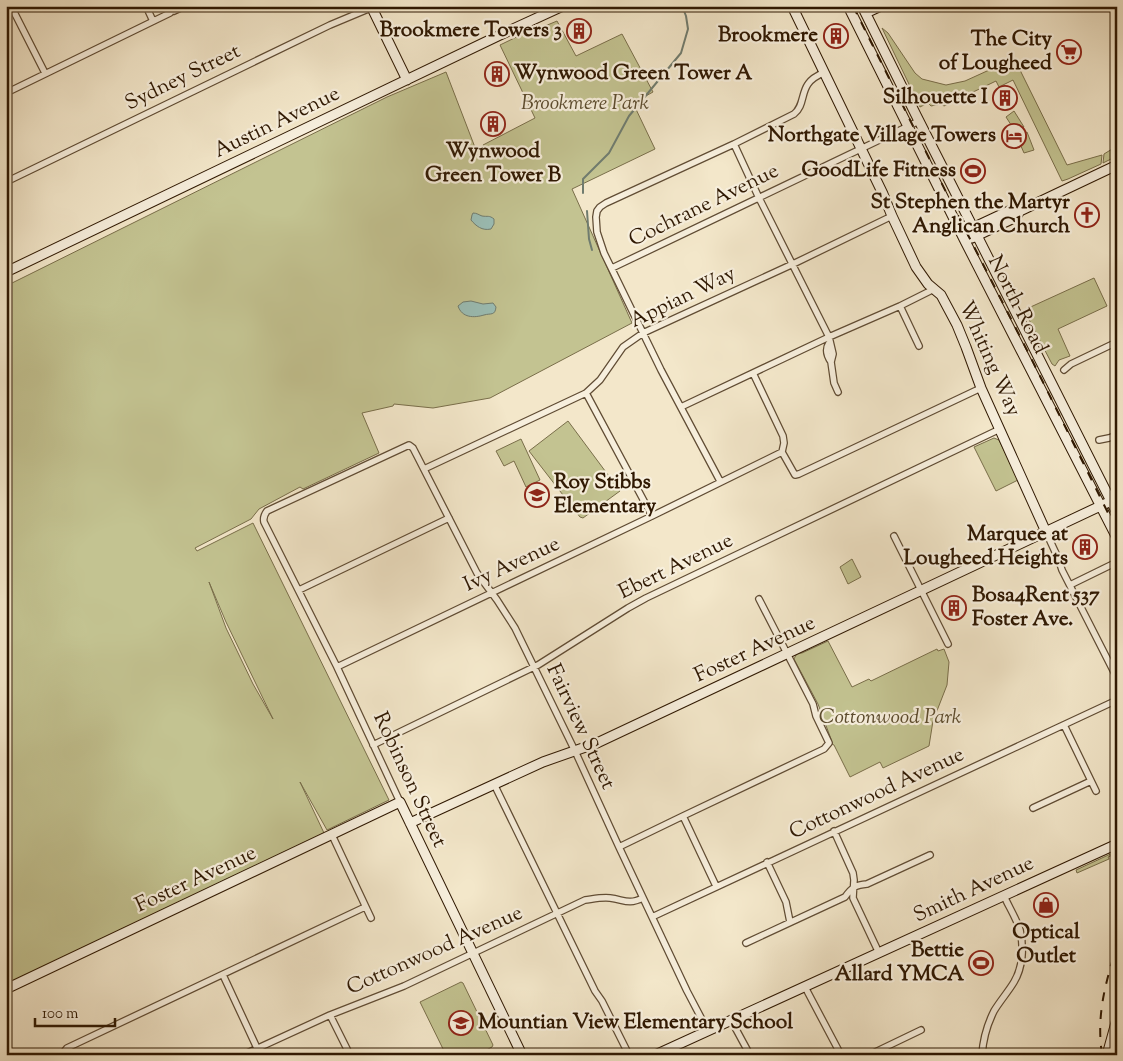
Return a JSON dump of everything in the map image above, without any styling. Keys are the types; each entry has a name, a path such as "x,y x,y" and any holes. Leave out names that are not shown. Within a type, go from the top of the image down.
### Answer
{"street":[{"path":"11,6 45,73"},
{"path":"146,6 153,21"},
{"path":"6,93 184,6"},
{"name":"Austin Avenue","path":"6,272 563,6"},
{"path":"652,6 662,6"},
{"name":"Whiting Way","path":"792,6 884,194 892,216 916,267 928,284 941,295 957,325 981,388 1062,570 1117,678"},
{"name":"North Road","path":"848,6 963,237 1117,538"},
{"path":"864,10 880,6"},
{"path":"372,7 407,80"},
{"name":"Sydney Street","path":"6,174 10,180 330,25 372,7"},
{"name":"North Road","path":"864,10 918,121 1117,513"},
{"path":"720,482 604,253 598,237 597,211 606,203 734,144 796,112 800,107 807,84 813,78 825,72"},
{"name":"Cochrane Avenue","path":"612,268 918,121"},
{"path":"734,144 829,340 827,351 831,362 834,383 838,392"},
{"path":"963,237 975,232 1013,209 1020,211 1117,165"},
{"name":"Appian Way","path":"424,469 586,394 600,380 623,347 643,333 892,216"},
{"path":"681,407 829,340 934,289"},
{"path":"900,306 919,346"},
{"path":"1064,370 1071,364 1117,342"},
{"path":"753,373 783,436 782,452 795,475 981,388"},
{"path":"586,394 652,516"},
{"name":"Ebert Avenue","path":"373,745 534,667 651,595 1000,429"},
{"path":"1099,440 1117,435"},
{"name":"Fairview Street","path":"264,520 267,511 406,445 411,445 477,574 510,621 534,667 687,992 708,1031"},
{"name":"Ivy Avenue","path":"337,667 782,452"},
{"name":"Foster Avenue","path":"410,823 543,762 606,739 1111,501"},
{"path":"298,590 449,518"},
{"name":"Robinson Street","path":"264,520 337,667 522,1055"},
{"path":"894,536 948,644"},
{"path":"1070,585 1117,562"},
{"path":"618,847 828,746 828,741 816,716 813,704 759,599"},
{"name":"Cottonwood Avenue","path":"652,916 1117,700"},
{"path":"1064,725 1096,791"},
{"path":"1033,808 1091,782"},
{"path":"494,784 594,991 602,1001 629,1055"},
{"name":"Foster Avenue","path":"6,989 400,802"},
{"path":"682,816 716,886"},
{"path":"834,831 852,870 854,880 853,898 879,953"},
{"path":"332,835 371,918"},
{"name":"Smith Avenue","path":"657,1054 1117,844"},
{"path":"746,943 845,897 853,888 867,884 930,855"},
{"path":"767,862 786,902 790,922"},
{"path":"982,1055 985,1034 989,1023 995,1009 1015,981 1022,957 1018,924 1004,896"},
{"name":"Cottonwood Avenue","path":"243,1055 330,1014 404,986 585,900 609,898 634,902 643,898"},
{"path":"58,1055 67,1048 365,907"},
{"path":"222,975 257,1048"},
{"path":"805,987 841,1055"},
{"path":"330,1014 350,1055"},
{"path":"1107,1055 1117,1019"},
{"path":"731,1020 750,1055"},
{"path":"870,1055 922,1030"}],"green space":[{"name":"Brookmere Park","path":"557,21 576,56 622,34 653,92 633,103 655,149 572,189 632,323 490,398 433,408 394,404 393,406 362,413 379,453 303,489 300,487 259,509 251,519 195,548 197,551 253,523 389,800 327,830 300,782 324,833 6,984 6,286 387,97 446,72 476,150 494,147 484,148 483,145 535,118 500,45 531,30","holes":["209,582 226,622 273,719 253,684 226,628"]},
{"path":"882,28 888,33 915,73 922,79 946,85 965,81 1009,61 1019,68 1067,165 1102,155 1101,164 1062,181 1013,80 999,87 996,81 944,106 941,104 931,106 928,103 920,107"},
{"path":"1014,111 1024,127 1015,131 1006,117"},
{"path":"1027,132 1034,150 1024,153 1017,137"},
{"path":"1117,146 1117,156 1103,163 1104,154"},
{"path":"1094,278 1107,306 1058,329 1070,356 1059,360 1055,366 1052,364 1024,310"},
{"path":"568,421 620,491 583,518 580,517 529,451"},
{"path":"994,438 999,440 1018,480 996,491 974,447"},
{"path":"521,439 540,480 526,487 514,461 504,466 496,451"},
{"path":"852,559 861,577 848,584 840,567"},
{"name":"Cottonwood Park","path":"828,641 852,687 869,679 871,681 937,649 938,651 944,649 949,662 947,685 933,721 929,746 883,768 880,762 850,777 832,744 818,704 794,659 797,653 802,653"},
{"path":"1117,851 1117,853 1108,857 1109,859 1077,873 1076,870"},
{"path":"461,982 493,1045 477,1055 446,1055 420,1002"}],"water":[{"path":"473,213 494,219 491,229 482,229 475,224 471,220"},
{"path":"471,301 483,304 493,303 496,307 495,312 472,317 465,315 458,306 463,302"}],"waterway":[{"path":"583,193 583,179 609,153 629,116 681,53 688,29 682,6"},
{"path":"587,211 589,239 592,250"}],"railway":[{"path":"853,6 1117,531"},
{"path":"1102,1055 1100,1040 1101,1012 1117,944"}],"place":[{"name":"Brookmere Towers 3","path":"579,31"},
{"name":"Brookmere","path":"836,36"},
{"name":"The City of Lougheed","path":"1069,52"},
{"name":"Wynwood Green Tower A","path":"497,74"},
{"name":"Silhouette I","path":"1005,98"},
{"name":"Wynwood Green Tower B","path":"493,124"},
{"name":"Northgate Village Towers","path":"1014,136"},
{"name":"GoodLife Fitness","path":"973,171"},
{"name":"St Stephen the Martyr Anglican Church","path":"1087,215"},
{"name":"Roy Stibbs Elementary","path":"537,495"},
{"name":"Marquee at Lougheed Heights","path":"1085,547"},
{"name":"Bosa4Rent 537 Foster Ave.","path":"954,608"},
{"name":"Optical Outlet","path":"1046,905"},
{"name":"Bettie Allard YMCA","path":"981,963"},
{"name":"Mountian View Elementary School","path":"461,1023"}]}
